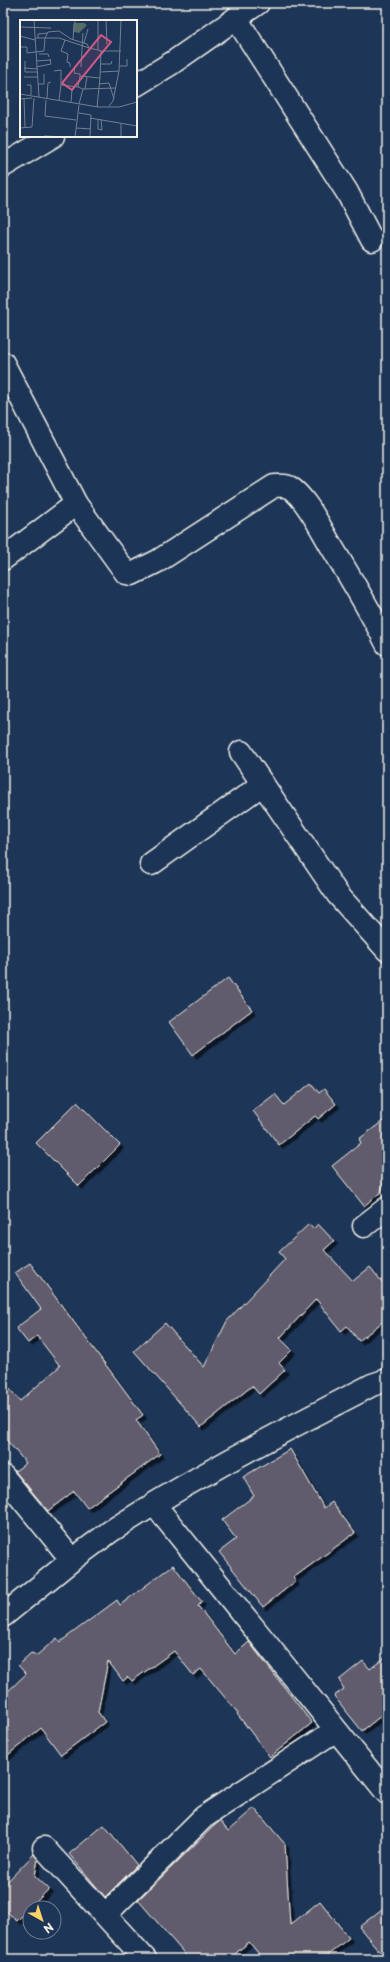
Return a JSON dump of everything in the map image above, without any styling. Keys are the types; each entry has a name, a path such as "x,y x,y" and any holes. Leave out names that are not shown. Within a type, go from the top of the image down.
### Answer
{"street":[{"path":"137,84 258,3"},
{"path":"236,18 347,192 372,240"},
{"path":"3,166 51,137"},
{"path":"3,363 76,504 126,573 132,574 158,561 274,486 282,485 290,488 305,504 316,520 356,586 387,644"},
{"path":"3,559 76,504"},
{"path":"241,752 338,896 387,950"},
{"path":"150,864 263,784"},
{"path":"364,1226 387,1208"},
{"path":"3,1616 72,1560 111,1531 154,1504 202,1475 267,1440 372,1385 387,1380"},
{"path":"3,1476 72,1560"},
{"path":"154,1504 387,1793"},
{"path":"104,1915 204,1818 336,1730"},
{"path":"44,1848 145,1959"}],"building":[{"path":"228,978 252,1010 193,1055 169,1022"},
{"path":"311,1083 319,1093 324,1089 336,1104 318,1119 315,1116 279,1145 253,1111 275,1094 284,1105"},
{"path":"77,1102 120,1145 79,1186 36,1143"},
{"path":"387,1118 387,1179 384,1181 381,1192 364,1206 332,1166 361,1143 359,1139"},
{"path":"309,1224 313,1229 318,1224 334,1241 324,1250 353,1281 370,1267 387,1288 387,1318 359,1341 347,1326 341,1331 316,1299 280,1338 292,1350 279,1363 285,1370 259,1394 252,1386 201,1427 134,1351 165,1323 204,1367 227,1321 285,1259 279,1252"},
{"path":"30,1263 143,1415 136,1420 160,1454 87,1508 74,1491 48,1511 15,1471 26,1463 3,1436 3,1381 20,1401 60,1366 37,1336 28,1343 16,1328 41,1309 15,1273"},
{"path":"290,1449 324,1508 332,1502 355,1533 293,1578 296,1581 263,1607 219,1552 236,1539 222,1520 254,1496 243,1477"},
{"path":"173,1565 202,1602 198,1606 235,1654 249,1642 312,1723 270,1757 237,1714 238,1713 201,1669 193,1675 174,1651 132,1681 128,1677 123,1681 108,1661 98,1712 105,1722 61,1755 41,1728 3,1759 3,1696 26,1674 18,1665 31,1653 37,1655 57,1638 60,1642 117,1600 120,1605"},
{"path":"387,1656 387,1711 362,1731 334,1696 344,1689 339,1680 363,1661 370,1669"},
{"path":"254,1808 285,1844 290,1925 320,1901 349,1938 323,1959 263,1959 249,1942 229,1959 189,1959 138,1900 220,1821 228,1831"},
{"path":"104,1825 137,1865 105,1897 69,1854"},
{"path":"34,1854 38,1859 35,1876 49,1889 38,1900 22,1900 22,1916 17,1921 3,1908 3,1886"},
{"path":"387,1905 387,1959 386,1959 359,1927"}]}
